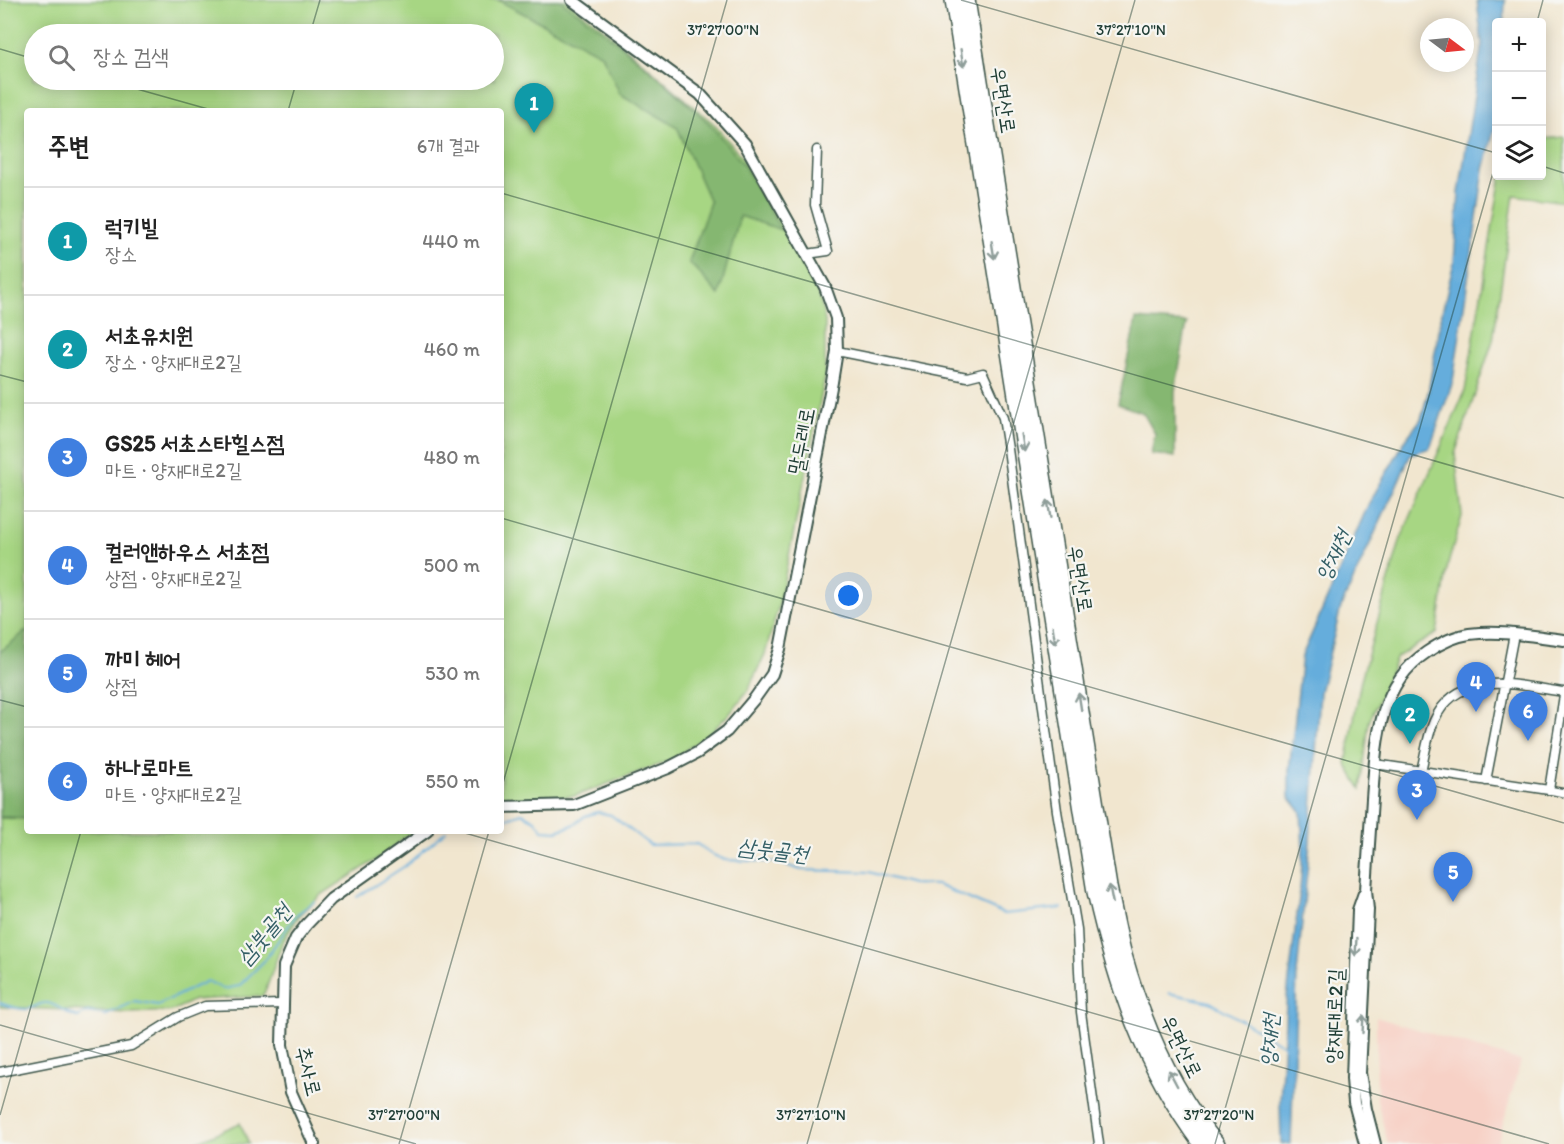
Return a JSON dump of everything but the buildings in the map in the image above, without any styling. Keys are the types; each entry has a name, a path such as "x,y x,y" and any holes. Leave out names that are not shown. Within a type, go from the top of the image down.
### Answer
{"highway":[{"name":"우면산로","path":"953,0 1095,892 1109,954 1136,1029 1167,1094 1201,1144"},
{"name":"우면산로","path":"966,0 1110,887 1124,954 1158,1052 1197,1119 1217,1144"}],"street":[{"name":"말두레로","path":"504,807 574,805 668,768 697,753 727,731 755,698 772,674 780,649 837,351 836,318 825,287 745,144 700,94 577,1"},
{"path":"807,254 828,251 814,205 817,150"},
{"path":"837,351 967,377 983,373 1003,418 1039,666 1057,811 1077,929 1081,1012 1099,1144"},
{"name":"양재대로2길","path":"1375,1144 1360,1073 1368,910 1366,890 1374,764 1383,711 1392,691 1409,666 1433,647 1458,637 1480,634 1514,634 1564,640"},
{"path":"1486,781 1514,634"},
{"path":"1421,771 1431,730 1446,703 1466,688 1487,683 1504,684 1564,693 1549,790"},
{"path":"1374,764 1564,793"},
{"path":"0,1072 131,1046 178,1017 205,1006 281,1004 284,966 296,938 307,924 331,899 423,834"},
{"name":"양재대로2길","path":"1365,1144 1354,1103 1351,1059 1358,910 1366,890"},
{"name":"추사로","path":"281,1004 282,1045 286,1073 291,1092 314,1144"}],"shaded area":[{"path":"1376,1017 1521,1061 1497,1144 1388,1144 1377,1100"}],"green space":[{"path":"0,0 566,0 607,31 713,123 747,163 815,276 825,321 825,377 779,605 765,654 748,690 732,711 710,733 671,760 575,796 504,802 504,108 24,108 24,632 0,652"},
{"path":"498,0 560,0 602,30 660,78 710,124 743,164 781,230 740,216 719,295 689,262 710,202 677,127 620,94 602,55"},
{"path":"1564,137 1564,202 1514,195 1493,340 1455,454 1462,516 1448,564 1437,633 1397,657 1369,722 1361,789 1346,764 1361,680 1400,541 1465,391 1500,180 1546,180 1546,139"},
{"path":"1136,319 1187,323 1175,391 1175,457 1151,454 1155,434 1143,413 1118,404"},
{"path":"24,632 24,818 0,817 0,652"},
{"path":"0,818 24,819 24,834 409,834 379,858 321,895 298,917 282,943 262,996 194,1000 172,1011 130,1013 0,1007"},
{"path":"240,1123 249,1144 192,1144"}],"water":[{"path":"1477,0 1505,0 1504,18 1492,18 1492,138 1484,170 1453,381 1430,448 1411,454 1341,607 1320,692 1310,841 1297,974 1291,1144 1281,1144 1280,1101 1286,1005 1303,850 1301,812 1289,797 1289,771 1302,656 1369,503 1406,439 1421,419 1454,262 1459,193 1482,44"}],"waterway":[{"name":"삼붓골천","path":"504,819 522,813 535,820 543,830 557,831 573,825 585,816 598,812 611,815 650,845 697,844 725,860 776,862 801,870 869,872 912,884 937,885 1004,914 1062,908"},
{"name":"삼붓골천","path":"357,897 405,866 442,834"},
{"name":"삼붓골천","path":"0,1003 25,1009 47,1003 78,1017 87,1012 106,1015 135,1001 158,1005 207,981 224,989 239,986 264,961 296,915 315,901"},
{"name":"삼붓골천","path":"1169,993 1210,1002 1285,1046"}],"place":[{"name":"럭키빌","path":"534,133"},
{"name":"컬러앤하우스 서초점","path":"1476,712"},
{"name":"하나로마트","path":"1528,741"},
{"name":"서초유치원","path":"1410,744"},
{"name":"GS25 서초스타힐스점","path":"1417,820"},
{"name":"까미 헤어","path":"1453,902"}],"water label":[{"name":"양재천","path":"1333,555"},
{"name":"양재천","path":"1269,1040"}]}
